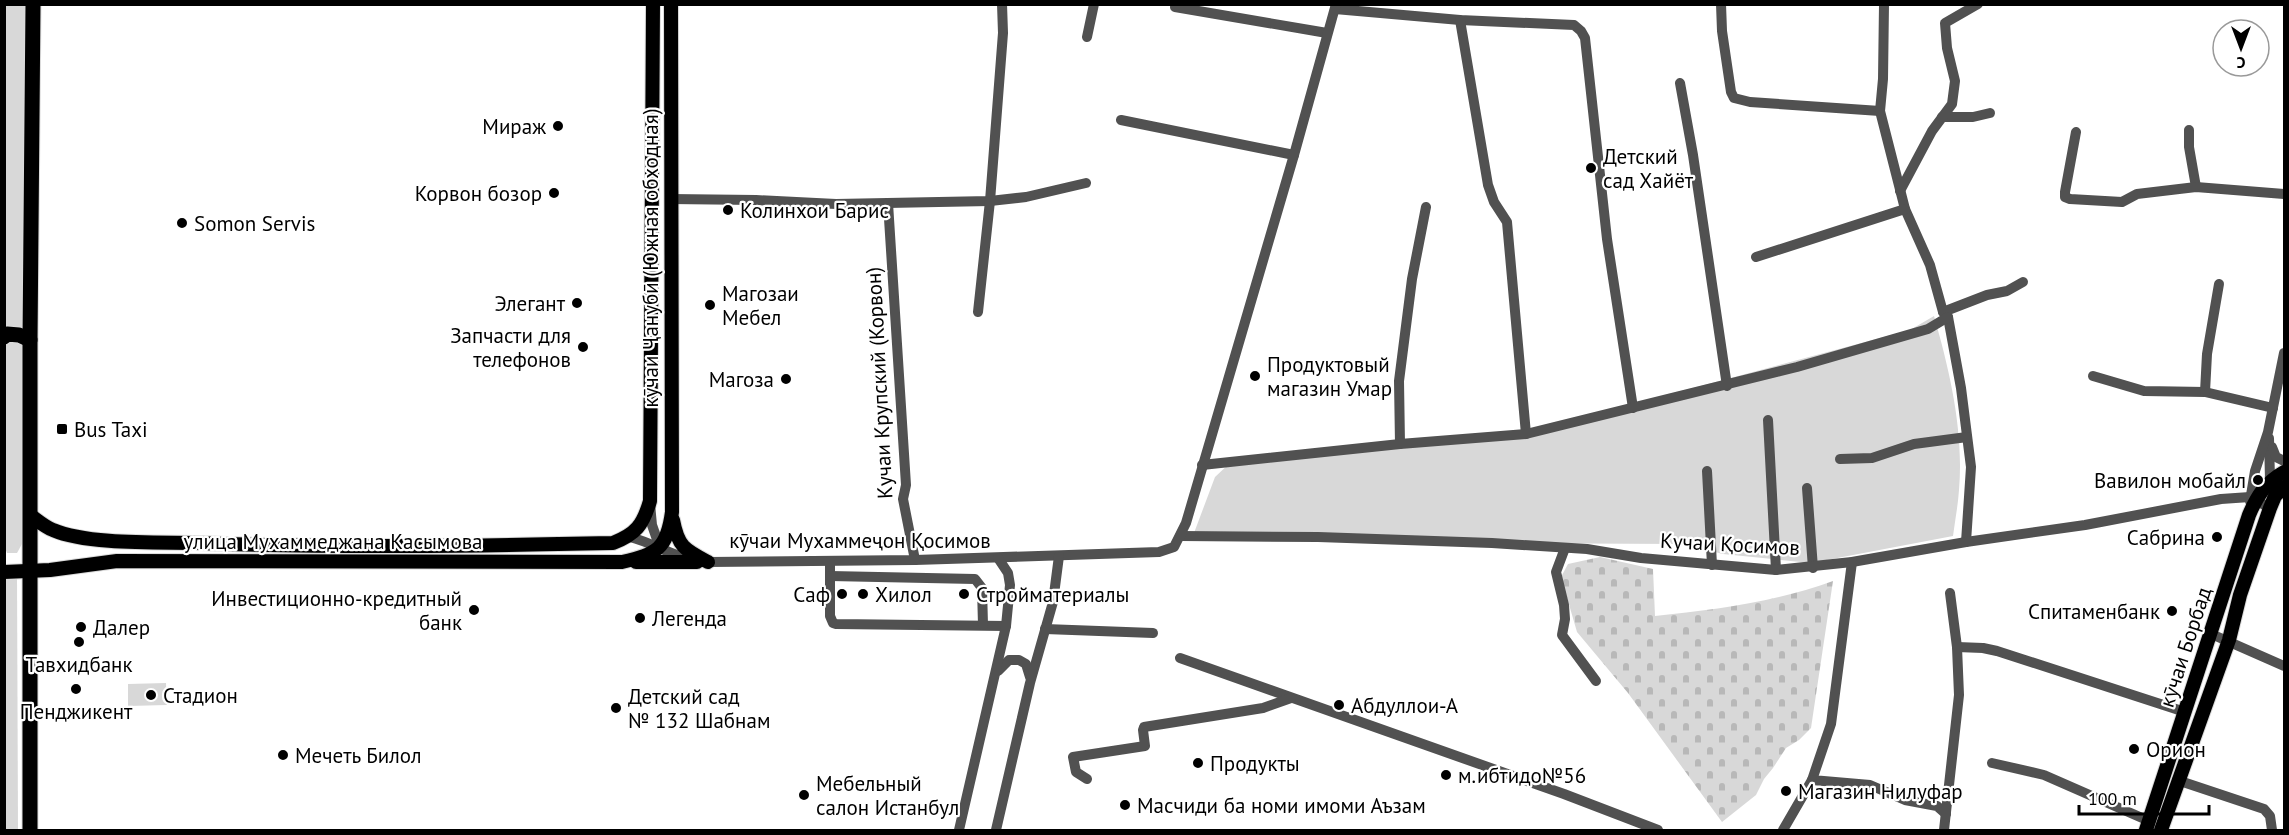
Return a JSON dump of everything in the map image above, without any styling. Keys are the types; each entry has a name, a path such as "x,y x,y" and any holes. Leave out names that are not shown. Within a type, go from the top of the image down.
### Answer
{"highway":[{"path":"30,831 33,4"},
{"path":"4,337 7,334 20,334 30,340"}],"main road":[{"name":"кӯчаи Ҷанубӣ (Южная обходная)","path":"650,501 653,4"},
{"name":"кӯчаи Ҷанубӣ (Южная обходная)","path":"671,4 672,512"},
{"path":"2270,507 2270,480 2284,472"},
{"name":"кӯчаи Борбад","path":"2148,826 2209,633 2226,589 2253,498 2270,480"},
{"path":"2270,507 2275,496 2284,487"},
{"path":"30,515 52,530 84,538 118,541 322,547 444,547 613,543 630,537 645,519 650,501"},
{"name":"кӯчаи Борбад","path":"2161,831 2177,780 2229,640 2240,595 2270,507"},
{"path":"660,548 669,532 672,512"},
{"path":"672,512 676,538 686,550 703,562"},
{"path":"117,561 118,541"},
{"name":"улица Мухаммеджана Касымова","path":"4,572 117,561 622,561 643,557 660,548"},
{"path":"622,561 703,562"},
{"path":"2226,589 2232,596 2240,595"}],"street":[{"path":"978,312 990,201 1003,33 1002,4"},
{"path":"1087,37 1094,4"},
{"path":"1721,4 1722,31 1731,92 1734,98 1750,102 1880,111"},
{"path":"1884,4 1883,79 1880,111 1905,209 1930,266 1946,314 1961,387 1971,467 1966,542"},
{"path":"1900,191 1913,163 1952,104 1955,81 1947,48 1945,23 1978,4"},
{"path":"1175,7 1327,33"},
{"path":"998,558 1159,552 1174,547 1186,523 1335,7 1460,20 1574,25 1581,31 1585,38 1607,239 1633,408"},
{"path":"1460,20 1488,185 1494,202 1507,222 1526,434"},
{"path":"1680,83 1693,155 1727,386"},
{"path":"1942,117 1973,117 1990,113"},
{"path":"1121,120 1294,155"},
{"path":"2189,130 2189,147 2196,187"},
{"path":"2076,132 2065,197 2122,202 2137,194 2196,187 2284,194"},
{"path":"670,199 836,204 990,201 1053,192 1086,183"},
{"name":"Кучаи Крупский (Корвон)","path":"888,203 906,485 903,499 915,560"},
{"path":"1400,444 1399,381 1413,279 1426,207"},
{"path":"1756,257 1905,209"},
{"path":"1202,465 1400,444 1526,434 1727,386 1928,329 1946,314 1987,295 2007,291 2023,282"},
{"path":"2205,392 2207,354 2219,284"},
{"path":"2270,507 2253,498 2255,471 2269,427 2284,353"},
{"path":"2093,376 2144,391 2205,392 2273,408"},
{"path":"1768,420 1776,570"},
{"path":"2269,427 2272,451 2276,457 2284,461"},
{"path":"2269,427 2270,480"},
{"path":"1840,459 1872,458 1914,444 1967,437"},
{"path":"1707,471 1712,565"},
{"path":"1807,488 1813,568"},
{"name":"Кучаи Қосимов","path":"1180,536 1329,537 1565,548 1776,570 1813,568 2085,525 2221,499 2253,498"},
{"path":"650,501 652,525 660,548"},
{"name":"кӯчаи Мухаммеҷон Қосимов","path":"630,537 676,556 703,562 998,558 1008,573 1010,585 1006,626 959,831"},
{"path":"1565,548 1556,573 1564,605 1565,619 1562,635 1596,681"},
{"path":"996,831 1030,683 1053,602 1059,556"},
{"path":"830,561 830,616 833,623 1006,626"},
{"path":"1783,831 1812,780 1831,724 1852,562"},
{"path":"830,576 975,579 982,588 983,626"},
{"path":"1944,831 1959,694 1957,647 1950,593"},
{"path":"1045,629 1153,633"},
{"path":"2209,633 2284,666"},
{"path":"1957,647 1998,651 2185,712"},
{"path":"1180,658 1564,794 1658,831"},
{"path":"996,674 1009,660 1019,660 1026,664 1030,673 1030,683"},
{"path":"1087,779 1076,772 1073,758 1145,746 1144,727 1263,708 1291,698"},
{"path":"1992,763 2044,775 2148,826"},
{"path":"1812,780 1870,785 1905,800 1937,806 1946,814"},
{"path":"2177,780 2264,809 2270,816 2272,831"}],"green space":[{"path":"5,5 28,5 29,328 5,327"},
{"path":"1934,316 1958,424 1960,468 1953,536 1811,563 1723,554 1683,544 1492,543 1194,533 1215,477 1231,462 1521,434 1910,330"},
{"path":"14,340 22,344 24,352 22,544 17,553 7,553 5,548 4,350 6,344"},
{"path":"1600,557 1653,569 1655,616 1745,604 1833,581 1811,728 1799,740 1786,748 1764,779 1756,795 1722,822 1628,693 1577,632 1561,577 1568,564"},
{"path":"5,577 17,577 18,830 5,830"},
{"path":"166,683 167,705 128,706 128,684"}],"place":[{"name":"Мираж","path":"558,126"},
{"name":"Детский сад Хайёт","path":"1591,168"},
{"name":"Корвон бозор","path":"554,193"},
{"name":"Колинхои Барис","path":"728,210"},
{"name":"Somon Servis","path":"182,223"},
{"name":"Элегант","path":"577,303"},
{"name":"Магозаи Мебел","path":"710,305"},
{"name":"Запчасти для телефонов","path":"583,347"},
{"name":"Продуктовый магазин Умар","path":"1255,376"},
{"name":"Магоза","path":"786,379"},
{"name":"Bus Taxi","path":"62,429"},
{"name":"Вавилон мобайл","path":"2258,480"},
{"name":"Сабрина","path":"2217,537"},
{"name":"Саф","path":"842,594"},
{"name":"Хилол","path":"863,594"},
{"name":"Стройматериалы","path":"964,594"},
{"name":"Инвестиционно-кредитный банк","path":"474,610"},
{"name":"Спитаменбанк","path":"2172,611"},
{"name":"Легенда","path":"640,618"},
{"name":"Далер","path":"81,627"},
{"name":"Тавхидбанк","path":"79,642"},
{"name":"Пенджикент","path":"76,689"},
{"name":"Стадион","path":"151,695"},
{"name":"Абдуллои-А","path":"1339,705"},
{"name":"Детский сад № 132 Шабнам","path":"616,708"},
{"name":"Орион","path":"2134,749"},
{"name":"Мечеть Билол","path":"283,755"},
{"name":"Продукты","path":"1198,763"},
{"name":"м.ибтидо№56","path":"1446,775"},
{"name":"Магазин Нилуфар","path":"1786,791"},
{"name":"Мебельный салон Истанбул","path":"804,795"},
{"name":"Масчиди ба номи имоми Аъзам","path":"1125,805"}]}
